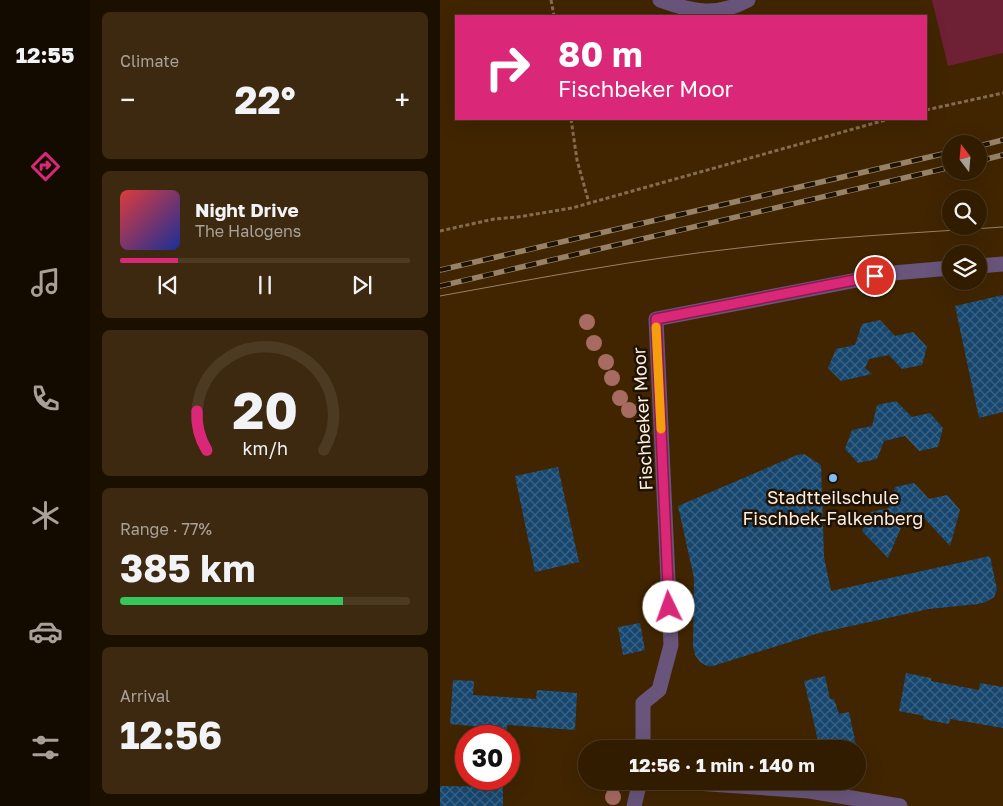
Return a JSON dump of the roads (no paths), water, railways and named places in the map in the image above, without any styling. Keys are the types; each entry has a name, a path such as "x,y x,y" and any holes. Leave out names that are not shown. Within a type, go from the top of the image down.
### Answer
{"street":[{"path":"660,0 676,6 706,12 736,6 748,0"},
{"path":"987,265 1003,264"},
{"name":"Fischbeker Moor","path":"643,740 643,703 659,690 671,645 656,319 893,273 942,269"},
{"path":"634,806 638,790"},
{"path":"795,790 900,806"}],"tram line":[{"path":"440,296 589,269 702,252 838,238 1003,227"}],"railway":[{"path":"988,144 1003,140"},
{"path":"440,270 942,154"},
{"path":"988,159 1003,155"},
{"path":"440,286 942,169"}],"place":[{"name":"Stadtteilschule Fischbek-Falkenberg","path":"833,478"}]}
